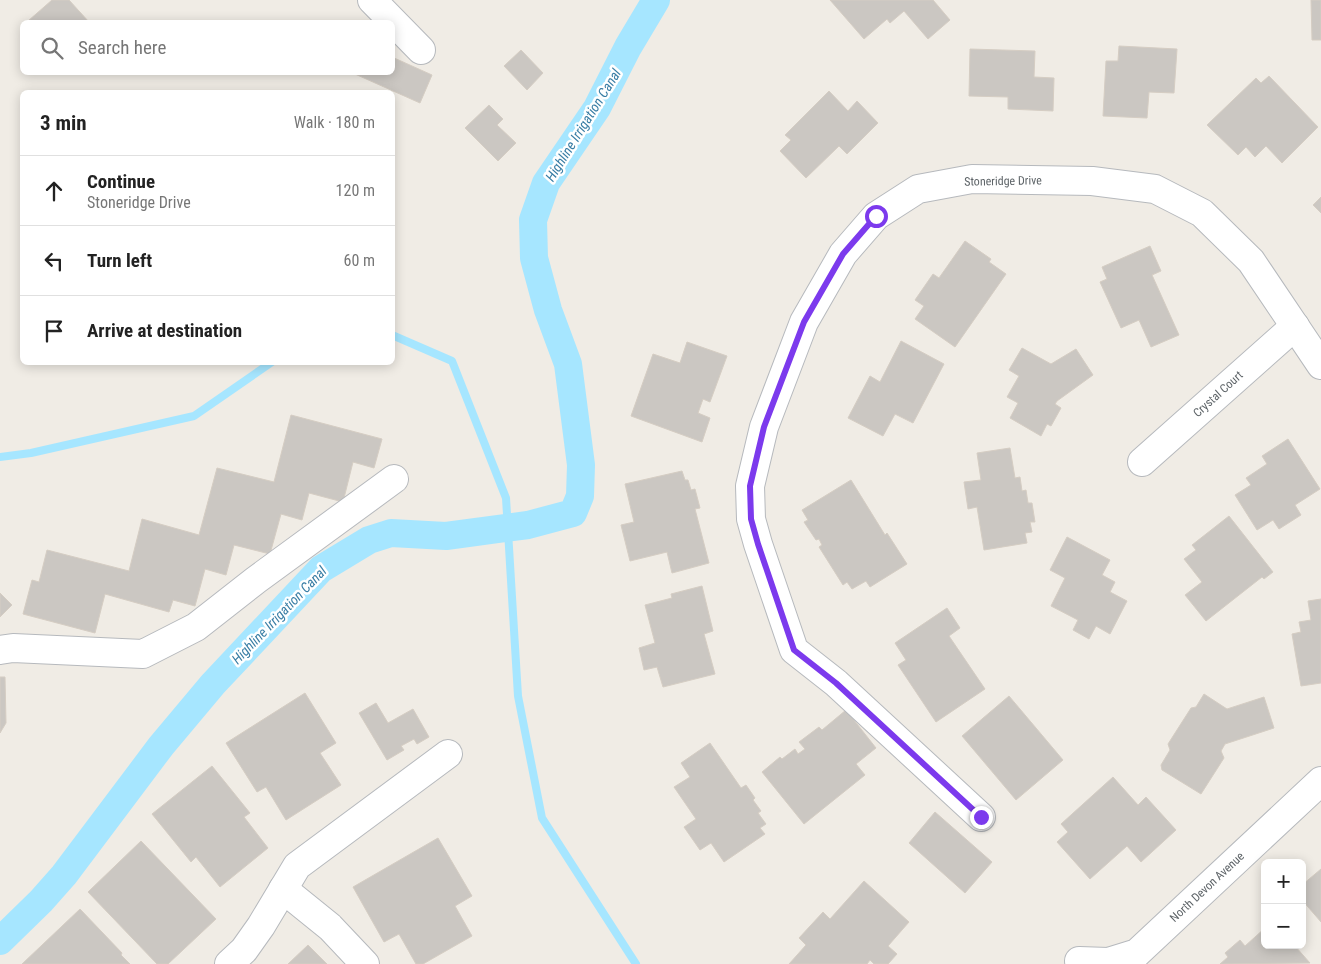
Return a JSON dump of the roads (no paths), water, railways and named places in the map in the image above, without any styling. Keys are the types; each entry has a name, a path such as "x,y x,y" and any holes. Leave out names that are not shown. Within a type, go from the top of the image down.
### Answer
{"street":[{"path":"372,0 392,20"},
{"path":"395,23 421,50"},
{"name":"Stoneridge Drive","path":"981,817 836,683 794,650 751,519 750,486 764,427 804,322 843,254 876,216 918,189 972,178 1092,181 1155,189 1202,213 1251,261 1321,365"},
{"name":"Crystal Court","path":"1142,462 1295,326"},
{"path":"0,650 13,648 143,654 196,627 394,478"},
{"path":"229,964 244,950 261,926 297,866 448,754"},
{"name":"North Devon Avenue","path":"1079,961 1108,962 1137,953 1321,781"},
{"path":"283,889 330,927 365,964"}],"waterway":[{"name":"Highline Irrigation Canal","path":"0,941 41,901 64,875 161,746 213,684 321,569 369,540 391,533 446,536 528,525 573,513 580,496 581,465 568,364 548,310 534,258 533,220 546,183 597,108 628,47 656,0"},
{"path":"395,336 452,361 506,498 518,696 542,818 636,964"},
{"path":"0,457 31,453 194,416 268,365"}]}
